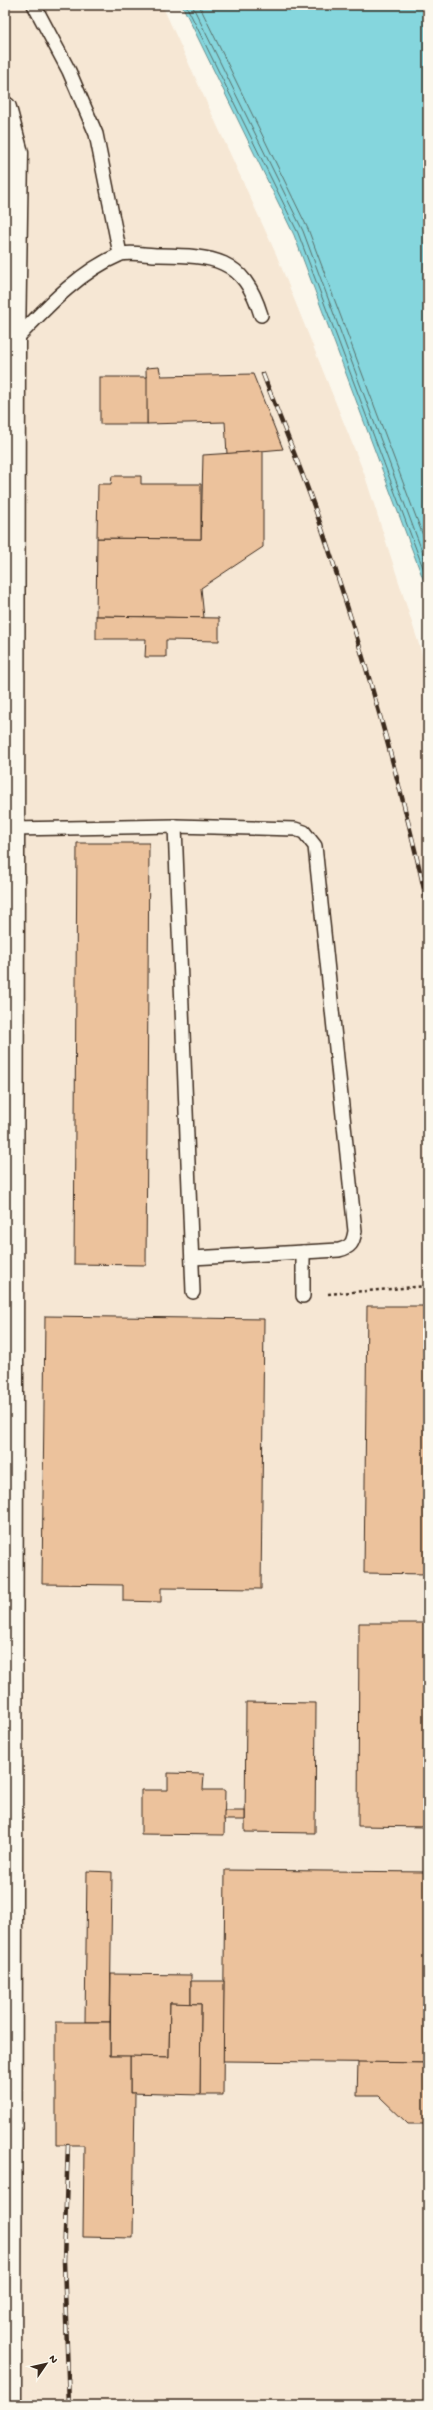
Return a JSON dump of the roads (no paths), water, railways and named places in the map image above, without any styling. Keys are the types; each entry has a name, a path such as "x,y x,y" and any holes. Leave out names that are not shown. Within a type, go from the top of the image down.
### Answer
{"street":[{"path":"5,108 17,153 14,341 10,2405"}],"lane":[{"path":"34,5 69,71 96,134 120,254"},
{"path":"14,341 57,297 77,280 120,254 179,255 219,260 239,272 257,302 261,315"},
{"path":"175,826 193,1292"},
{"path":"13,829 175,826 295,829 304,832 316,846 355,1231 354,1242 347,1248 192,1258"},
{"path":"303,1252 303,1296"}],"water":[{"path":"182,5 428,5 428,592 294,235"}],"railway":[{"path":"263,374 314,507 352,620 393,763 428,907"},
{"path":"68,2145 64,2261 69,2405"}]}
